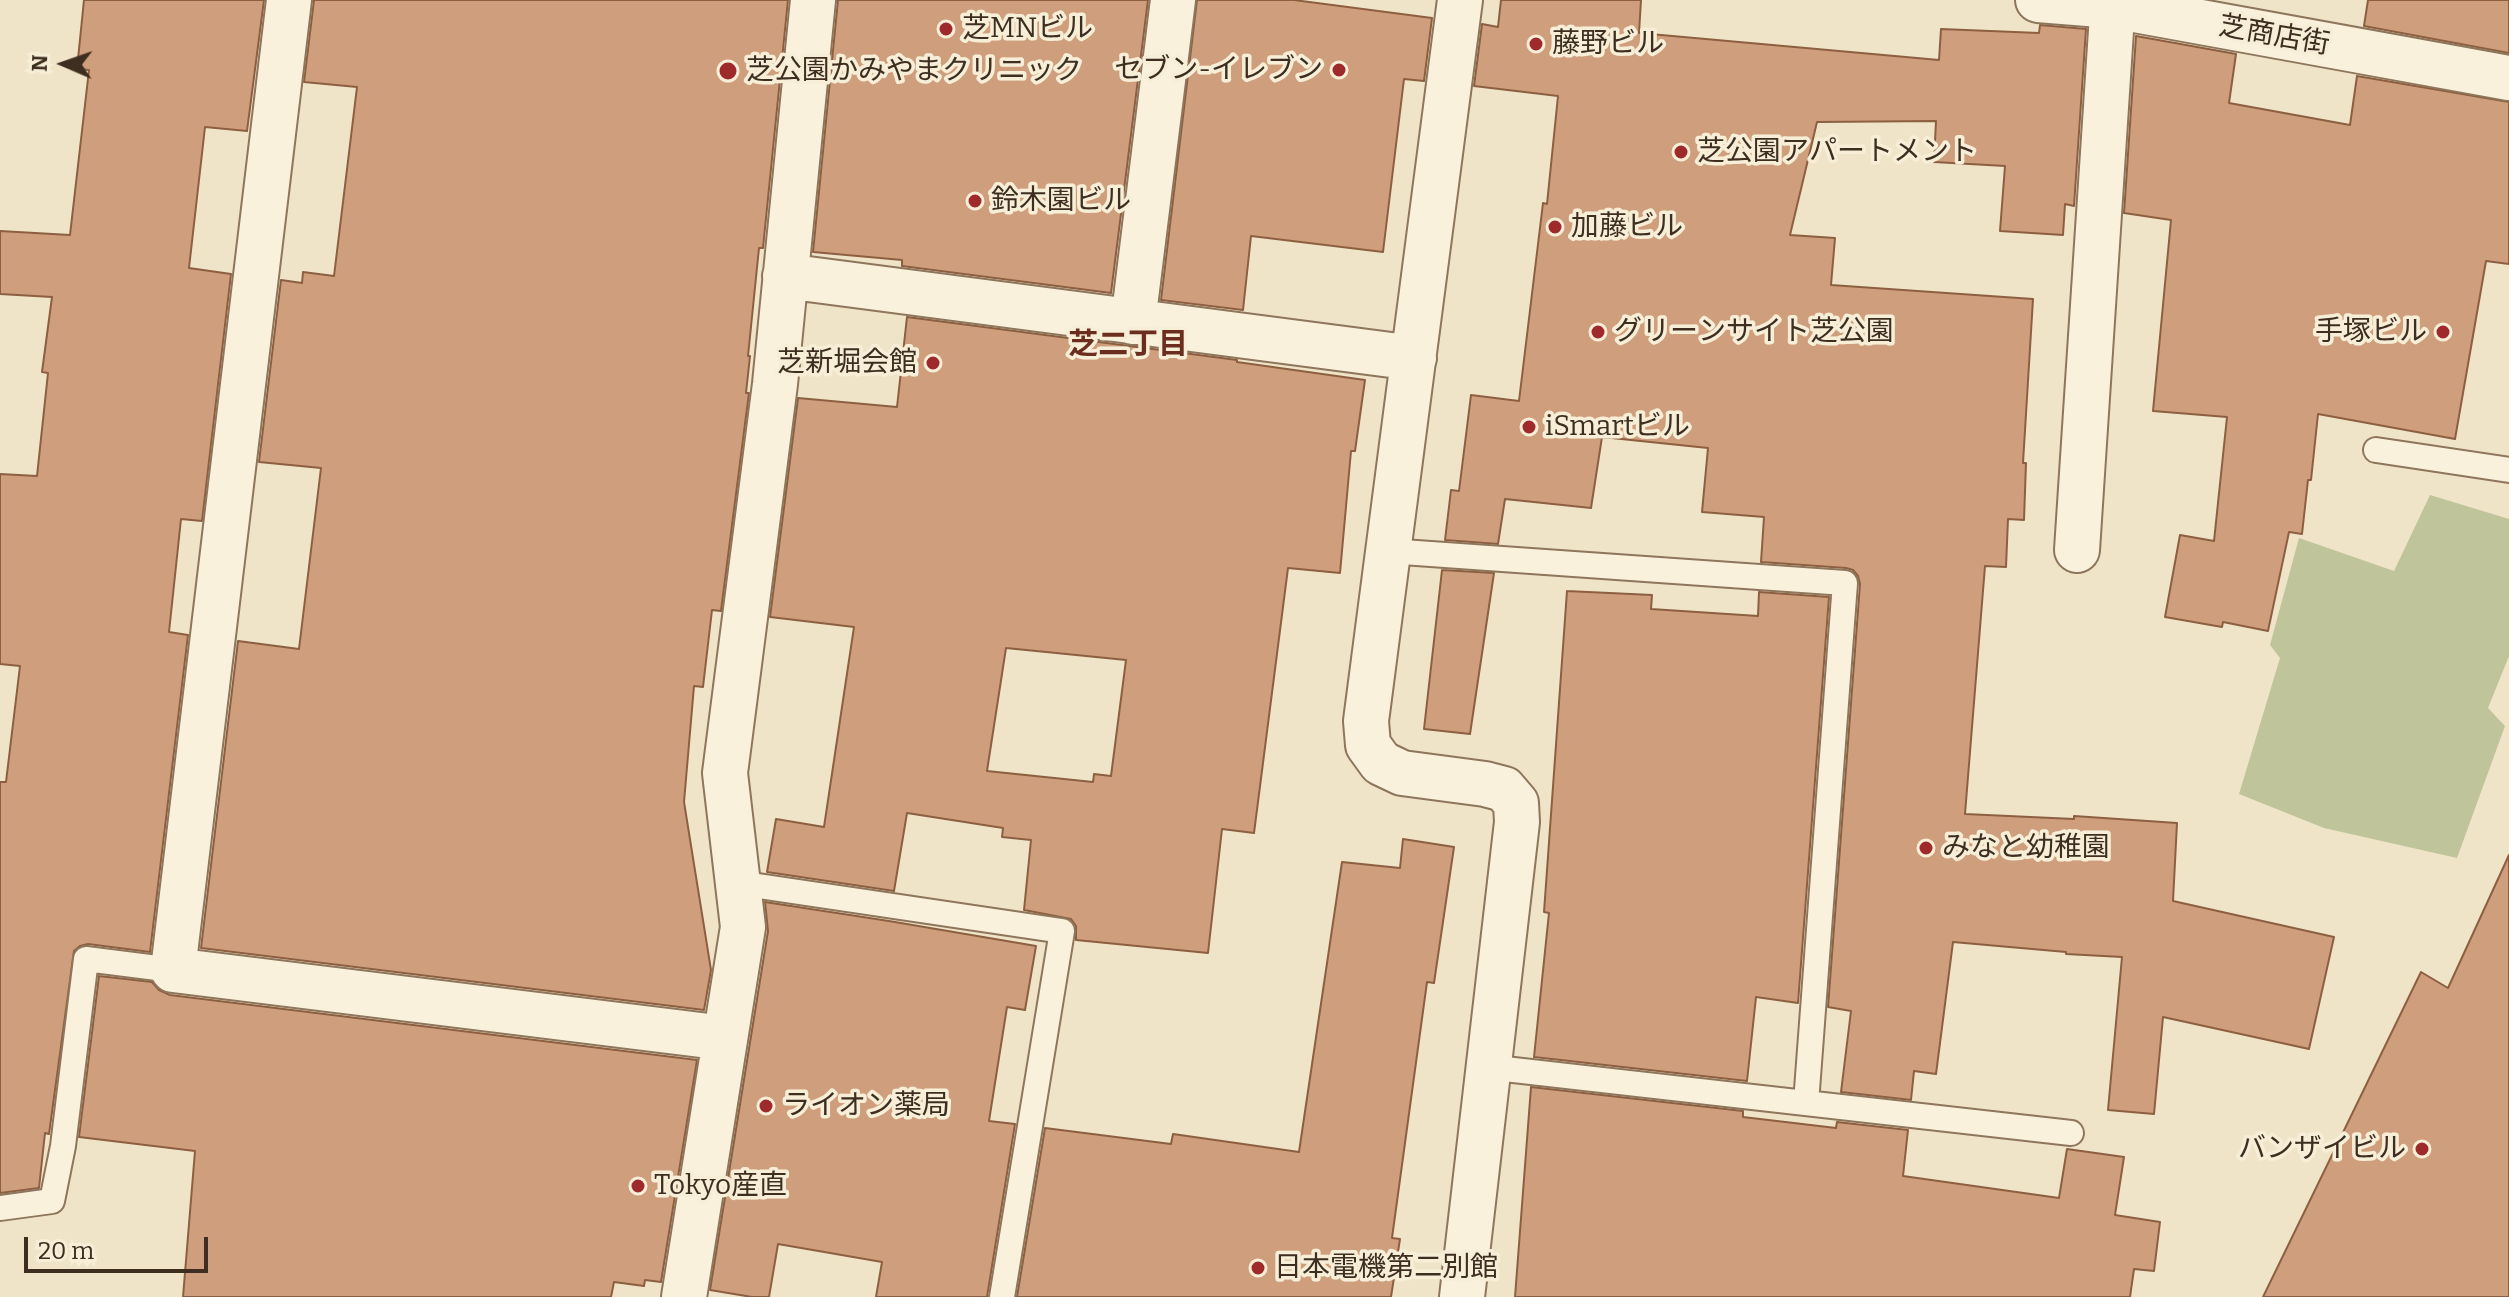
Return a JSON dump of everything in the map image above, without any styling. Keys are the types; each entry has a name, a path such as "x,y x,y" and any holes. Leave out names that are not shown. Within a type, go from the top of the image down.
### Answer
{"street":[{"path":"289,0 173,970 725,1038"},
{"path":"684,1297 743,927 725,773 775,384 813,0"},
{"path":"1133,322 1173,0"},
{"path":"1460,0 1366,721 1368,745 1381,763 1402,773 1504,789 1516,803 1517,822 1462,1297"},
{"name":"芝商店街","path":"2038,0 2113,3 2509,78"},
{"path":"2077,550 2113,3"},
{"path":"785,276 1414,358"}],"lane":[{"path":"2376,450 2509,470"},
{"path":"1388,551 1845,583 1806,1103"},
{"path":"738,883 1062,931 1002,1297"},
{"path":"0,1208 52,1201 63,1146 86,959 173,970"},
{"path":"1487,1067 2071,1133"}],"green space":[{"path":"2430,495 2509,519 2509,656 2488,708 2505,726 2457,858 2324,828 2239,794 2280,658 2270,645 2299,538 2394,571"}],"building":[{"path":"84,0 264,0 247,131 205,127 189,268 231,274 202,521 181,519 169,632 188,635 150,952 88,944 74,951 39,1188 0,1193 0,782 6,782 20,666 0,664 0,474 37,476 48,373 42,372 52,297 0,294 0,231 70,235 89,70 77,69"},
{"path":"314,0 788,0 763,248 759,248 748,356 746,393 749,393 721,611 712,610 703,687 694,686 684,802 711,970 704,1010 201,948 238,641 299,649 321,468 259,462 281,280 302,283 303,272 334,276 357,87 304,82"},
{"path":"838,0 1148,0 1111,293 902,266 902,260 813,252"},
{"path":"1197,0 1294,0 1432,18 1424,81 1404,79 1383,252 1251,236 1243,310 1161,300"},
{"path":"1501,0 1641,0 1639,33 1939,60 1941,29 2039,33 2040,25 2086,29 2074,206 2065,204 2063,235 2000,231 2005,166 1934,162 1936,121 1817,122 1790,235 1835,238 1831,285 2033,299 2023,463 2026,463 2024,520 2008,519 2006,567 1985,566 1965,814 2074,819 2074,816 2177,823 2173,901 2334,937 2309,1049 2163,1017 2154,1114 2108,1110 2122,957 1953,942 1936,1074 1914,1071 1911,1100 1841,1092 1851,1011 1828,1007 1860,584 1858,576 1846,568 1761,562 1764,517 1702,512 1708,448 1602,437 1591,508 1505,499 1498,544 1445,540 1451,490 1459,491 1471,395 1519,401 1543,203 1547,204 1558,96 1474,86 1482,24 1498,27"},
{"path":"2368,0 2509,0 2509,53 2364,26"},
{"path":"2136,36 2236,54 2229,103 2350,125 2357,76 2509,102 2509,264 2486,261 2455,439 2318,414 2302,534 2289,532 2268,631 2223,622 2222,627 2165,617 2180,535 2214,541 2227,417 2153,411 2171,220 2124,213"},
{"path":"907,317 1365,380 1355,451 1351,451 1340,573 1288,568 1254,833 1222,829 1208,953 1076,940 1076,926 1071,919 1024,910 1031,840 1002,837 1003,828 907,813 894,891 767,872 776,819 824,827 854,627 770,617 798,398 897,407","holes":["1006,648 1126,660 1111,776 1094,774 1093,782 987,771"]},
{"path":"1442,570 1494,573 1470,734 1424,729"},
{"path":"1567,591 1652,595 1651,609 1758,616 1759,592 1829,597 1798,1003 1756,997 1747,1081 1534,1057 1549,913 1544,912"},
{"path":"1403,839 1454,847 1434,983 1427,982 1392,1238 1400,1239 1391,1297 1017,1297 1045,1128 1171,1144 1173,1134 1299,1152 1342,862 1400,868"},
{"name":"バンザイビル","path":"2509,855 2509,1297 2263,1297 2421,972 2448,988"},
{"path":"765,902 1036,946 1025,1010 1007,1007 989,1121 1015,1124 987,1297 876,1297 882,1262 778,1244 769,1297 710,1290 768,931"},
{"path":"99,976 152,982 170,995 697,1060 661,1282 645,1280 644,1286 614,1282 611,1297 183,1297 195,1151 79,1137"},
{"path":"1531,1087 1743,1111 1743,1117 1836,1128 1837,1122 1908,1130 1903,1176 2059,1198 2067,1149 2124,1157 2115,1215 2160,1222 2154,1271 2134,1269 2130,1297 1515,1297"}],"place":[{"name":"芝MNビル","path":"946,29"},
{"name":"藤野ビル","path":"1536,44"},
{"name":"セブン-イレブン","path":"1339,70"},
{"name":"芝公園かみやまクリニック","path":"728,71"},
{"name":"芝公園アパートメント","path":"1681,152"},
{"name":"鈴木園ビル","path":"975,201"},
{"name":"加藤ビル","path":"1555,227"},
{"name":"グリーンサイト芝公園","path":"1598,332"},
{"name":"手塚ビル","path":"2443,332"},
{"name":"芝新堀会館","path":"933,363"},
{"name":"iSmartビル","path":"1529,427"},
{"name":"みなと幼稚園","path":"1926,848"},
{"name":"ライオン薬局","path":"766,1106"},
{"name":"バンザイビル","path":"2422,1149"},
{"name":"Tokyo産直","path":"638,1186"},
{"name":"日本電機第二別館","path":"1258,1268"}],"district":[{"name":"芝二丁目","path":"1128,346"}]}
